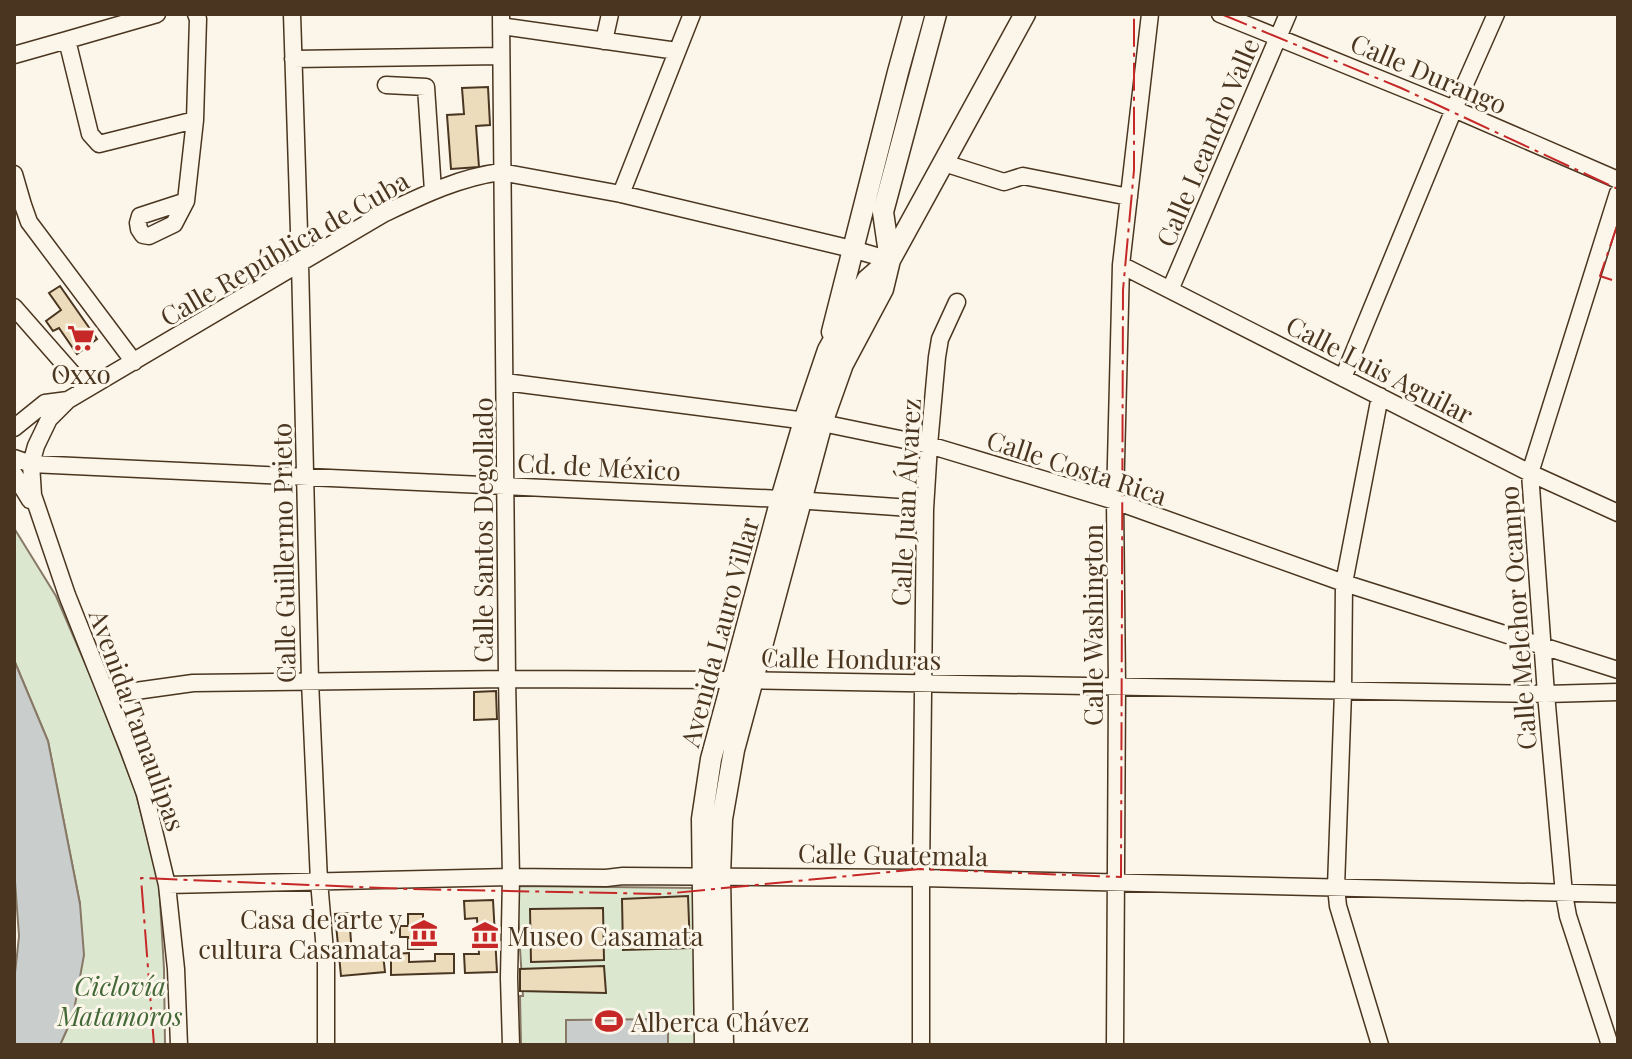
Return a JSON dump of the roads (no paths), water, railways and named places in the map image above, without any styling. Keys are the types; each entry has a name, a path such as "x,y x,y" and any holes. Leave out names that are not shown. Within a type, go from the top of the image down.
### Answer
{"main road":[{"path":"828,350 914,14"},
{"path":"890,260 883,212 936,14"},
{"name":"Avenida Lauro Villar","path":"813,422 883,289 890,260 1025,14"},
{"path":"898,72 919,79"},
{"name":"Avenida Lauro Villar","path":"723,1045 711,877 702,819 711,759 743,680 813,422 828,350 867,280 890,260"},
{"name":"Avenida Lauro Villar","path":"705,1045 711,877"}],"street":[{"path":"14,55 136,17 157,14"},
{"path":"186,201 195,120 196,14"},
{"name":"Calle Guillermo Prieto","path":"292,14 310,681 326,963 326,1045"},
{"path":"604,41 610,14"},
{"path":"621,194 692,14"},
{"name":"Calle Washington","path":"1115,1045 1115,501 1121,265 1150,14"},
{"name":"Calle Durango","path":"1220,14 1618,180"},
{"name":"Calle Leandro Valle","path":"1170,290 1288,14"},
{"path":"1343,378 1496,14"},
{"path":"501,20 604,41 677,51"},
{"name":"Calle Santos Degollado","path":"501,20 511,1045"},
{"path":"67,40 90,134 99,144 195,120"},
{"path":"293,59 501,56"},
{"path":"386,85 426,87 433,191"},
{"path":"944,163 1004,182 1023,176 1129,197"},
{"name":"Calle República de Cuba","path":"31,464 43,430 55,411 68,400 383,214 433,191 476,177 501,172 621,194 890,260"},
{"path":"14,174 29,222 134,362"},
{"name":"Calle Melchor Ocampo","path":"1610,1045 1568,916 1564,894 1530,473 1618,193"},
{"name":"Calle Luis Aguilar","path":"1121,265 1530,473 1618,513"},
{"name":"Calle Juan Álvarez","path":"921,1045 925,509 940,339 957,302"},
{"path":"14,307 86,389"},
{"name":"Calle Costa Rica","path":"505,382 813,422 929,445 1115,501 1344,583 1618,670"},
{"path":"1380,396 1344,583 1336,887 1338,906 1380,1045"},
{"path":"14,428 45,403 68,400"},
{"name":"Cd. de México","path":"14,458 31,464 506,485 925,509"},
{"name":"Avenida Tamaulipas","path":"31,464 33,495 39,514 67,595 145,794 167,885 176,969 179,1045"},
{"path":"14,474 39,514"},
{"name":"Calle Honduras","path":"107,695 193,683 507,679 743,680 1343,692 1618,692"},
{"name":"Calle Guatemala","path":"167,885 511,877 921,878 1618,894"}],"place":[{"name":"Oxxo","path":"81,338"},
{"name":"Casa de arte y cultura Casamata","path":"424,933"},
{"name":"Museo Casamata","path":"485,935"},
{"name":"Alberca Chávez","path":"609,1021"}],"park label":[{"name":"Ciclovía Matamoros","path":"120,1000"}]}
